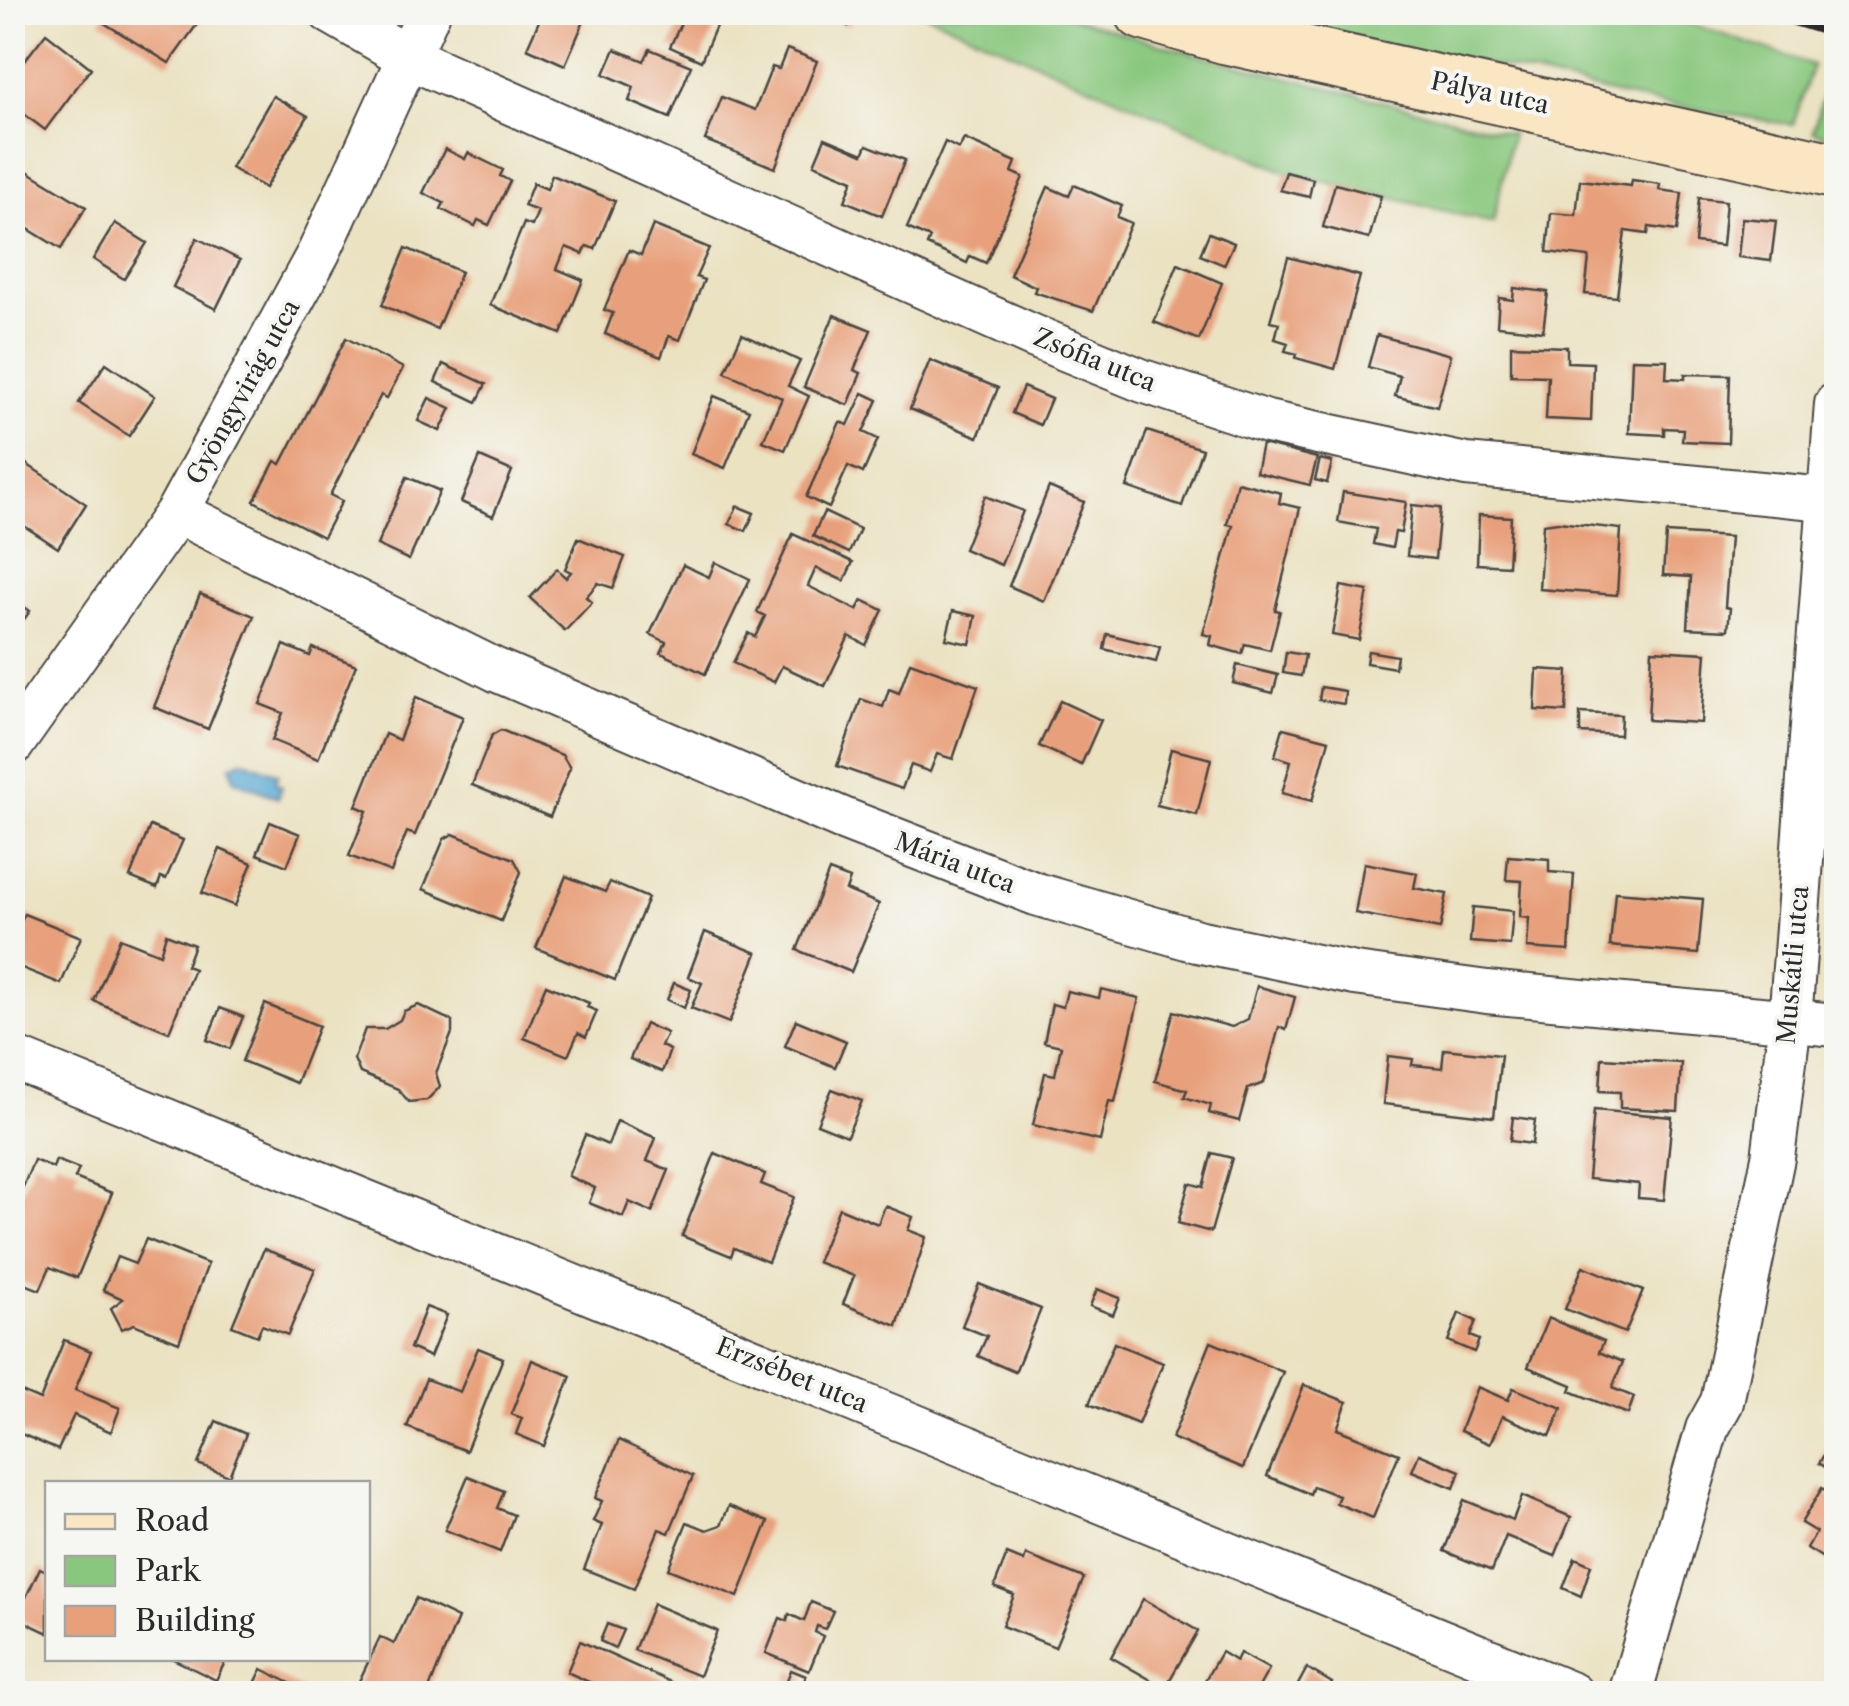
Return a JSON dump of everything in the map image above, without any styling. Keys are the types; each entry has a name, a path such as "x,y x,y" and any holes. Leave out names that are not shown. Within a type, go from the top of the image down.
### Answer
{"street":[{"name":"Zsófia utca","path":"330,12 408,57 1033,336 1143,381 1267,422 1466,464 1833,499"},
{"name":"Gyöngyvirág utca","path":"12,745 177,512 320,252 429,12"},
{"name":"Pálya utca","path":"1144,12 1226,36 1836,171"},
{"name":"Muskátli utca","path":"1630,1694 1708,1429 1722,1402 1773,1158 1790,1021 1833,499 1836,404"},
{"name":"Mária utca","path":"177,512 496,670 843,819 1036,894 1197,940 1354,974 1488,992 1836,1025"},
{"name":"Erzsébet utca","path":"12,1057 1572,1694"},
{"name":"Muskátli utca","path":"1651,1694 1725,1431 1722,1402"}],"green space":[{"path":"923,13 1056,13 1184,51 1512,134 1493,223 1286,172"},
{"path":"1238,13 1660,13 1813,65 1793,125 1636,99 1506,68 1307,33"},
{"path":"1830,71 1836,73 1836,139 1813,132"}],"water":[{"path":"243,760 278,774 275,783 282,786 278,798 234,780 230,766"}],"building":[{"path":"106,12 206,12 169,63 101,21"},
{"path":"543,12 588,12 565,65 527,48"},
{"path":"686,12 722,12 701,61 670,47"},
{"path":"817,12 854,12 848,26"},
{"path":"46,33 91,68 45,130 12,105 12,77"},
{"path":"615,49 644,61 650,49 691,66 670,118 629,101 634,87 604,74"},
{"path":"787,49 817,61 775,168 705,140 722,97 755,110 772,67 779,69"},
{"path":"273,96 308,116 265,188 231,168"},
{"path":"825,138 863,154 867,145 905,160 882,216 845,201 853,180 814,164"},
{"path":"964,139 1016,162 1012,172 1023,177 986,263 970,256 967,263 927,245 930,238 907,228 945,142 959,149"},
{"path":"445,149 465,159 468,153 503,170 500,176 510,181 489,225 478,220 475,226 441,209 444,203 423,193"},
{"path":"24,169 86,207 61,249 12,219 12,189"},
{"path":"1286,172 1313,179 1309,197 1280,190"},
{"path":"552,175 615,201 595,249 587,246 583,254 566,247 557,269 583,280 561,334 490,305 524,223 532,226 538,211 524,206 533,183 547,189"},
{"path":"1580,180 1631,186 1632,180 1660,184 1659,190 1682,193 1677,231 1649,227 1648,234 1625,231 1617,297 1585,294 1589,257 1547,252 1551,213 1576,215"},
{"path":"1335,184 1381,196 1369,239 1323,227"},
{"path":"1074,185 1122,206 1117,217 1131,223 1093,311 1034,292 1036,287 1010,275 1048,187 1069,196"},
{"path":"1699,198 1726,201 1722,246 1695,243"},
{"path":"1742,218 1776,221 1771,261 1738,257"},
{"path":"115,223 147,243 124,279 93,259"},
{"path":"653,225 709,248 696,277 704,280 680,340 669,336 661,357 605,334 613,313 604,310 629,250 641,255"},
{"path":"1209,233 1234,243 1224,265 1200,255"},
{"path":"197,238 240,260 216,309 173,287"},
{"path":"406,248 461,272 437,329 382,305"},
{"path":"1288,257 1360,276 1335,369 1296,358 1297,354 1285,351 1288,343 1275,339 1279,323 1270,321"},
{"path":"1178,264 1222,283 1199,340 1154,322"},
{"path":"1514,288 1548,292 1543,331 1497,326 1499,298 1513,300"},
{"path":"834,315 871,330 854,370 861,373 848,405 804,387"},
{"path":"742,334 800,361 788,386 809,396 785,450 763,441 782,398 725,372"},
{"path":"1377,335 1451,355 1437,407 1395,396 1400,376 1368,367"},
{"path":"346,338 403,368 387,398 381,395 330,495 342,501 323,537 254,501 275,461 281,464"},
{"path":"1511,345 1567,347 1567,362 1593,363 1591,421 1546,419 1548,376 1511,375"},
{"path":"1632,359 1667,360 1666,378 1685,379 1685,374 1730,375 1728,443 1682,441 1683,429 1664,428 1664,435 1629,433"},
{"path":"930,360 998,388 978,437 910,409"},
{"path":"106,363 155,396 129,436 79,403"},
{"path":"443,364 486,384 477,402 435,382"},
{"path":"1023,387 1051,399 1040,425 1012,413"},
{"path":"863,393 878,400 863,432 878,439 863,473 848,466 829,508 806,497 840,422 848,425"},
{"path":"714,396 749,410 725,468 691,454"},
{"path":"429,398 451,408 440,431 418,421"},
{"path":"1147,431 1202,449 1182,506 1127,487"},
{"path":"1262,444 1317,458 1310,485 1256,472"},
{"path":"480,457 512,471 493,516 461,502"},
{"path":"1320,459 1332,462 1327,483 1315,480"},
{"path":"22,461 86,504 58,548 12,518 12,475"},
{"path":"407,477 440,491 409,560 377,545"},
{"path":"1237,482 1281,493 1279,503 1300,508 1275,610 1280,611 1270,650 1245,644 1242,654 1210,645 1212,636 1203,634 1233,525 1227,524"},
{"path":"1049,487 1084,502 1044,601 1009,586"},
{"path":"1343,492 1406,502 1401,533 1395,532 1392,548 1373,544 1376,529 1338,522"},
{"path":"985,496 1023,511 1001,565 964,549"},
{"path":"1412,505 1440,508 1435,559 1407,556"},
{"path":"737,506 754,513 746,531 729,524"},
{"path":"824,512 860,529 849,553 813,536"},
{"path":"1479,515 1511,517 1508,566 1477,564"},
{"path":"1543,524 1621,529 1617,595 1539,589"},
{"path":"1666,533 1730,537 1725,607 1730,608 1728,630 1688,628 1691,577 1663,575"},
{"path":"793,534 853,562 844,581 816,568 808,586 857,610 862,600 883,610 866,645 849,636 825,686 782,666 774,682 733,663 748,633 755,637 765,616 757,612"},
{"path":"578,538 625,557 613,588 598,583 586,597 592,602 565,631 530,598 557,569 566,578 571,572 565,569"},
{"path":"715,562 750,579 705,674 661,653 666,642 650,634 683,565 709,577"},
{"path":"1341,586 1368,591 1359,640 1332,635"},
{"path":"200,594 254,616 208,729 154,707"},
{"path":"12,598 30,611 12,636"},
{"path":"953,611 976,616 970,644 946,639"},
{"path":"1107,634 1160,647 1156,662 1104,649"},
{"path":"284,645 310,656 313,648 356,665 318,759 272,740 283,713 260,704"},
{"path":"1652,650 1706,653 1701,723 1648,720"},
{"path":"1368,651 1397,656 1395,668 1366,663"},
{"path":"1286,652 1305,655 1301,676 1283,673"},
{"path":"910,662 978,686 953,759 937,754 930,772 911,765 902,789 837,766 861,699 883,707 889,689 899,693"},
{"path":"1237,665 1278,675 1273,693 1233,683"},
{"path":"1537,669 1568,671 1566,712 1535,710"},
{"path":"1321,687 1345,691 1344,704 1319,700"},
{"path":"416,697 463,717 415,835 407,832 391,872 349,856 367,811 356,806 385,734 399,740"},
{"path":"1060,701 1101,720 1081,765 1039,746"},
{"path":"1580,713 1621,715 1620,735 1580,733"},
{"path":"1283,728 1329,740 1312,801 1282,793 1291,761 1275,756"},
{"path":"501,730 562,755 570,768 550,817 472,785 492,735"},
{"path":"1171,749 1211,759 1197,815 1157,805"},
{"path":"270,822 300,834 287,866 257,854"},
{"path":"150,826 183,840 166,879 161,877 157,888 130,877"},
{"path":"453,834 514,859 521,872 501,921 423,889 444,839"},
{"path":"220,849 252,863 235,906 202,893"},
{"path":"1508,856 1549,859 1549,872 1574,874 1569,951 1527,948 1529,918 1520,917 1522,881 1506,880"},
{"path":"1364,863 1417,873 1414,888 1447,894 1440,929 1355,913"},
{"path":"829,871 850,879 846,890 879,904 851,972 797,950"},
{"path":"566,876 605,892 610,882 648,898 615,980 536,948"},
{"path":"1615,892 1703,899 1698,954 1610,946"},
{"path":"1473,907 1513,911 1510,945 1470,942"},
{"path":"24,914 81,937 61,984 12,964 12,943"},
{"path":"705,932 757,953 729,1023 691,1008 702,983 688,977"},
{"path":"166,934 194,945 186,966 194,969 169,1032 94,1001 120,938 160,954"},
{"path":"674,983 691,990 684,1008 667,1000"},
{"path":"546,985 589,1003 587,1007 597,1011 586,1037 578,1033 568,1056 524,1038"},
{"path":"1257,986 1295,997 1286,1030 1279,1027 1264,1083 1248,1089 1239,1121 1209,1113 1211,1105 1184,1097 1187,1090 1155,1081 1174,1011 1232,1027 1248,1019"},
{"path":"1101,989 1139,998 1115,1102 1109,1101 1100,1141 1033,1125 1045,1073 1055,1075 1061,1046 1044,1042 1052,1004 1063,1007 1067,991 1099,998"},
{"path":"265,1004 319,1026 296,1083 242,1061"},
{"path":"418,1005 452,1021 452,1033 436,1073 440,1087 427,1100 409,1102 398,1089 360,1073 354,1059 365,1029 385,1029 400,1020 404,1011"},
{"path":"220,1008 243,1017 230,1049 207,1040"},
{"path":"796,1020 846,1041 835,1067 785,1046"},
{"path":"645,1024 667,1033 661,1046 670,1050 662,1072 630,1059"},
{"path":"1444,1049 1501,1055 1494,1117 1383,1104 1388,1056 1413,1059 1412,1065 1442,1068"},
{"path":"1602,1058 1681,1063 1678,1111 1620,1108 1620,1092 1600,1091"},
{"path":"832,1089 862,1101 847,1136 817,1124"},
{"path":"1594,1110 1672,1117 1664,1200 1638,1198 1639,1184 1588,1179"},
{"path":"1513,1117 1535,1120 1532,1144 1510,1141"},
{"path":"617,1121 656,1138 647,1161 669,1170 652,1212 629,1202 623,1217 589,1203 595,1188 568,1176 585,1135 608,1145"},
{"path":"715,1153 765,1174 761,1184 794,1197 768,1262 734,1248 731,1256 682,1236"},
{"path":"1212,1153 1232,1158 1211,1232 1178,1223 1189,1183 1203,1187"},
{"path":"34,1160 53,1168 56,1160 79,1169 75,1178 112,1193 77,1278 50,1267 40,1290 12,1279 12,1214"},
{"path":"885,1206 913,1217 908,1230 926,1237 897,1326 843,1304 854,1276 817,1262 839,1208 878,1224"},
{"path":"146,1239 208,1264 179,1342 134,1324 122,1329 111,1308 123,1299 103,1290 117,1257 135,1264"},
{"path":"264,1249 315,1269 288,1335 262,1325 257,1336 232,1326"},
{"path":"1583,1266 1643,1291 1625,1333 1565,1309"},
{"path":"979,1284 1041,1309 1015,1372 978,1356 987,1336 962,1326"},
{"path":"1097,1289 1120,1298 1113,1315 1090,1306"},
{"path":"426,1307 447,1315 430,1357 410,1348"},
{"path":"1459,1313 1476,1321 1470,1336 1479,1340 1474,1352 1448,1341"},
{"path":"1548,1318 1604,1341 1599,1352 1623,1362 1612,1388 1634,1397 1628,1414 1570,1391 1572,1385 1528,1367"},
{"path":"64,1340 91,1351 75,1390 120,1408 111,1432 74,1415 58,1450 12,1430 12,1388 40,1400"},
{"path":"1211,1342 1283,1372 1243,1468 1172,1438"},
{"path":"1114,1343 1163,1363 1138,1424 1089,1404"},
{"path":"478,1348 503,1358 466,1451 407,1427 426,1379 460,1392"},
{"path":"532,1360 571,1376 544,1446 516,1434 522,1418 511,1414"},
{"path":"1304,1385 1347,1402 1337,1429 1399,1454 1373,1518 1336,1503 1339,1496 1313,1486 1310,1494 1267,1476"},
{"path":"1477,1387 1508,1400 1513,1388 1562,1408 1550,1436 1502,1416 1490,1444 1460,1431"},
{"path":"216,1421 246,1434 229,1476 198,1464"},
{"path":"1836,1435 1836,1474 1819,1463"},
{"path":"619,1440 693,1476 669,1533 659,1529 634,1589 584,1569 602,1525 593,1521 602,1501 595,1498"},
{"path":"1419,1454 1460,1471 1454,1488 1412,1471"},
{"path":"468,1476 504,1491 497,1508 514,1515 500,1552 445,1530"},
{"path":"1822,1488 1836,1497 1836,1566 1807,1548 1816,1532 1801,1523"},
{"path":"1522,1496 1571,1517 1555,1556 1506,1536 1492,1571 1444,1551 1464,1500 1513,1520"},
{"path":"729,1506 768,1522 738,1597 668,1569 687,1522 707,1530 721,1525"},
{"path":"1007,1554 1024,1561 1026,1555 1084,1578 1055,1647 1002,1626 1014,1595 994,1587"},
{"path":"1575,1558 1591,1565 1581,1596 1563,1588"},
{"path":"40,1568 45,1570 45,1632 16,1618"},
{"path":"416,1598 458,1618 427,1694 353,1694 380,1637 394,1644"},
{"path":"1143,1599 1198,1631 1165,1688 1111,1657"},
{"path":"811,1602 833,1611 825,1629 817,1626 815,1632 823,1636 809,1671 766,1653 780,1618 787,1621 789,1614 804,1621"},
{"path":"653,1604 717,1631 699,1676 634,1650"},
{"path":"607,1624 623,1630 615,1648 600,1641"},
{"path":"580,1641 673,1683 668,1694 615,1694 567,1672"},
{"path":"1221,1652 1236,1661 1240,1653 1269,1669 1255,1694 1224,1694 1204,1682"},
{"path":"177,1661 226,1661 216,1680"},
{"path":"1307,1668 1332,1683 1326,1694 1293,1694"},
{"path":"262,1669 312,1694 250,1694"},
{"path":"791,1670 806,1676 799,1694 773,1694 776,1686 783,1690"}],"railway":[{"path":"1761,12 1836,35"}]}
